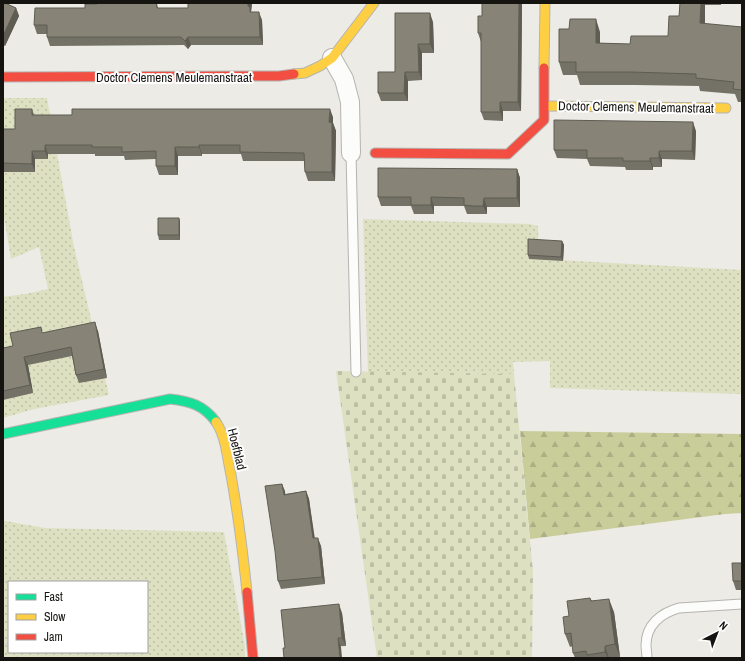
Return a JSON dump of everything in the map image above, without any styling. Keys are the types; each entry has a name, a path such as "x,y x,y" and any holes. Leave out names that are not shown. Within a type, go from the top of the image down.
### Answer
{"street":[{"name":"Doctor Clemens Meulemanstraat","path":"7,77 279,76 305,73 332,58 374,3"},
{"name":"Doctor Clemens Meulemanstraat","path":"375,153 508,154 544,120 544,3"},
{"path":"332,58 344,78 350,102 351,153"},
{"name":"Doctor Clemens Meulemanstraat","path":"545,106 726,108"},
{"name":"Hoefblad","path":"3,434 170,399 186,401 204,408 213,418 221,431 225,447 235,499 248,594 253,658"}],"lane":[{"name":"Doctor Clemens Meulemanstraat","path":"3,72 7,77"},
{"path":"351,153 356,372"},
{"path":"647,658 646,644 652,624 669,610 742,604"}],"green space":[{"path":"3,98 47,98 74,247 109,395 34,409 3,418 3,297 48,289 39,247 11,259 3,211"},
{"path":"363,219 529,224 538,226 539,259 742,270 742,394 550,388 550,361 513,362 514,374 368,373"},
{"path":"336,371 514,374 533,572 532,658 377,658"},
{"path":"520,431 742,434 742,513 530,539"},
{"path":"3,520 45,528 224,532 245,646 245,658 3,658"}],"building":[{"path":"3,3 16,8 3,36"},
{"path":"156,3 157,8 188,8 188,3 248,3 250,12 259,12 260,37 188,37 185,41 181,37 47,37 47,25 34,25 35,8 85,8 85,4"},
{"path":"482,3 519,3 518,102 500,102 500,112 481,112 481,33 478,33 478,16 482,16"},
{"path":"680,3 701,3 700,23 742,27 742,90 733,89 734,82 696,78 696,74 576,72 576,62 559,62 559,29 569,29 570,19 596,19 596,43 630,44 631,36 668,36 669,16 679,16"},
{"path":"395,13 430,13 430,44 418,44 419,72 405,72 404,93 378,93 378,72 395,72"},
{"path":"15,109 32,109 32,115 72,115 72,109 330,109 329,122 332,123 332,172 305,172 304,153 240,152 240,145 199,145 199,147 175,147 175,166 156,166 156,151 122,152 122,147 92,147 92,145 45,145 45,151 32,151 32,164 3,163 3,129 15,129"},
{"path":"554,120 693,122 692,151 659,151 659,158 650,158 650,161 623,161 623,158 587,158 587,150 554,150"},
{"path":"378,168 517,169 517,198 484,198 483,206 473,206 464,205 464,198 431,197 431,205 411,205 411,197 378,197"},
{"path":"158,218 179,218 179,235 158,235"},
{"path":"528,239 562,241 561,257 528,255"},
{"path":"95,322 104,369 76,375 71,347 24,357 30,385 3,391 3,348 13,346 10,333 41,327 42,333"},
{"path":"282,484 284,495 306,491 313,538 318,538 322,577 278,581 265,486"},
{"path":"732,563 742,563 742,581 733,581"},
{"path":"590,598 591,601 609,599 615,644 605,646 605,652 587,655 586,651 573,653 571,633 565,634 563,617 569,616 567,601"},
{"path":"339,604 342,638 338,638 340,658 284,658 283,648 285,648 281,610"}],"traffic: fast":[{"path":"3,434 170,399 196,405 211,416 216,422"}],"traffic: slow":[{"path":"294,74 305,73 332,58 374,3"},
{"path":"544,68 545,3"},
{"path":"545,106 726,108"},
{"path":"216,422 224,441 231,475 247,592"}],"traffic: jam":[{"path":"375,153 508,154 544,120 544,68"},
{"path":"3,77 279,76 294,74"},
{"path":"247,592 253,658"}]}
